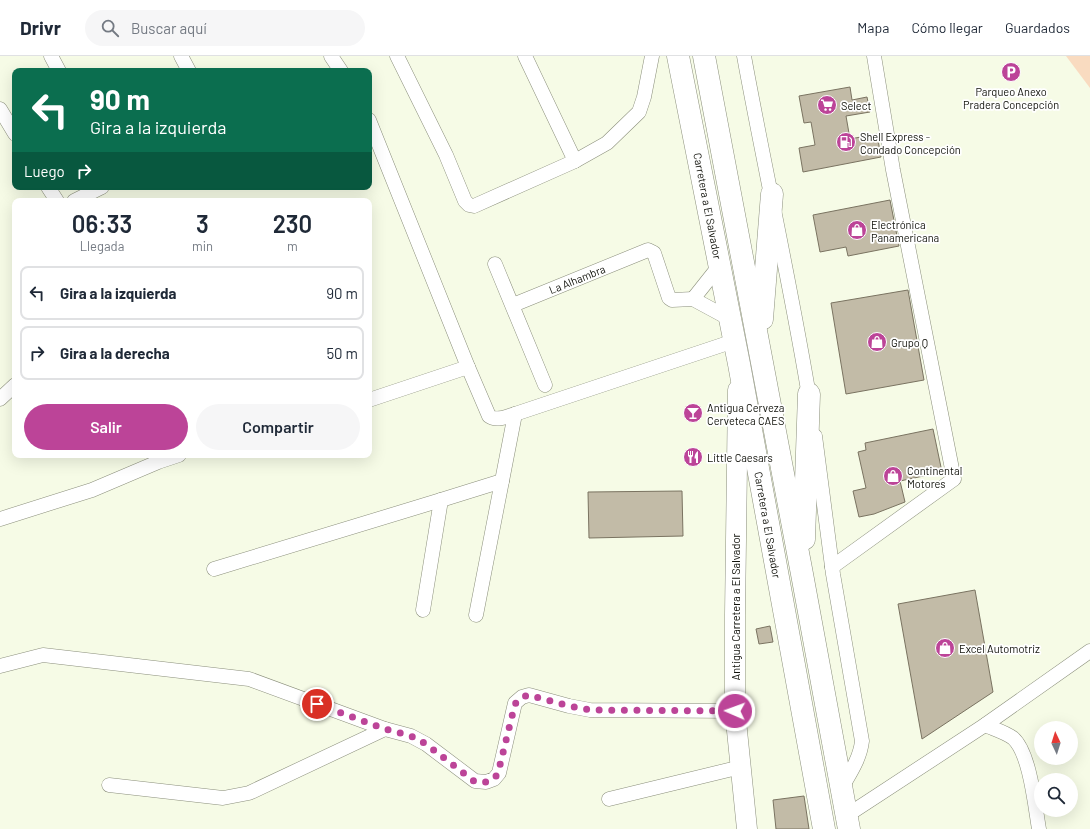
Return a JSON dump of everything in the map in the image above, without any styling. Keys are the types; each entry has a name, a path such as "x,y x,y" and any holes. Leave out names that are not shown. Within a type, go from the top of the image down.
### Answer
{"highway":[{"name":"Carretera a El Salvador","path":"678,56 739,364 824,828"},
{"path":"704,56 848,822 824,828"},
{"path":"759,346 772,194"},
{"path":"802,574 809,394"}],"street":[{"path":"52,56 58,68"},
{"path":"181,56 187,68"},
{"path":"331,56 339,68"},
{"path":"397,56 440,143 465,201 469,205 474,206 575,161 607,143 639,112 644,97 652,56"},
{"path":"525,56 575,161"},
{"path":"744,56 760,141 772,194 809,394 832,567 862,741 861,751 857,762 841,789"},
{"path":"832,567 954,479 893,170 874,56"},
{"path":"0,109 12,129"},
{"path":"372,127 468,367 489,416 493,419 515,414 734,341"},
{"path":"80,198 96,190"},
{"name":"La Alhambra","path":"513,305 648,250 654,253 668,298 672,300 693,299"},
{"path":"495,264 545,385"},
{"path":"720,265 693,299 730,319"},
{"name":"Antigua Carretera a El Salvador","path":"739,364 736,480 735,711 747,829"},
{"path":"372,399 468,367"},
{"path":"0,399 12,388"},
{"path":"476,615 515,414"},
{"path":"0,520 92,490 170,458"},
{"path":"736,480 759,478"},
{"path":"214,569 502,481"},
{"path":"423,610 441,500"},
{"path":"848,822 1090,651"},
{"path":"0,666 43,655 249,679 385,729 411,736 426,744 475,782 486,782 494,779 498,773 515,704 522,697 529,695 590,710 735,711"},
{"path":"985,725 999,730 1012,738 1020,747 1025,758 1039,829"},
{"path":"108,785 223,798 249,793 385,729"},
{"path":"609,799 741,767"}],"shaded area":[{"path":"1066,56 1090,56 1090,88"}],"building":[{"name":"Shell Express - Condado Concepción","path":"850,87 852,100 867,97 870,112 846,116 850,139 877,134 881,157 803,172 799,148 815,145 811,122 804,123 799,96"},
{"name":"Electrónica Panamericana","path":"890,200 899,246 848,256 846,247 820,252 813,215"},
{"name":"Grupo Q","path":"908,290 924,380 846,394 831,303"},
{"name":"Continental Motores","path":"933,429 942,472 900,481 905,502 874,514 859,517 853,491 866,488 858,452 866,450 865,443"},
{"path":"682,491 683,536 589,538 588,492"},
{"name":"Excel Automotriz","path":"975,590 993,692 922,739 898,604"},
{"path":"770,626 773,642 759,644 756,629"},
{"path":"804,796 809,829 776,829 773,800"}],"place":[{"name":"Parqueo Anexo Pradera Concepción","path":"1011,72"},
{"name":"Select","path":"827,105"},
{"name":"Shell Express - Condado Concepción","path":"846,142"},
{"name":"Electrónica Panamericana","path":"857,230"},
{"name":"Grupo Q","path":"877,342"},
{"name":"Antigua Cerveza Cerveteca CAES","path":"693,413"},
{"name":"Little Caesars","path":"693,457"},
{"name":"Continental Motores","path":"893,476"},
{"name":"Excel Automotriz","path":"945,648"}],"route":[{"path":"317,704 385,729 411,736 426,744 475,782 486,782 494,779 498,773 515,704 522,697 529,695 590,710 735,711"}]}
